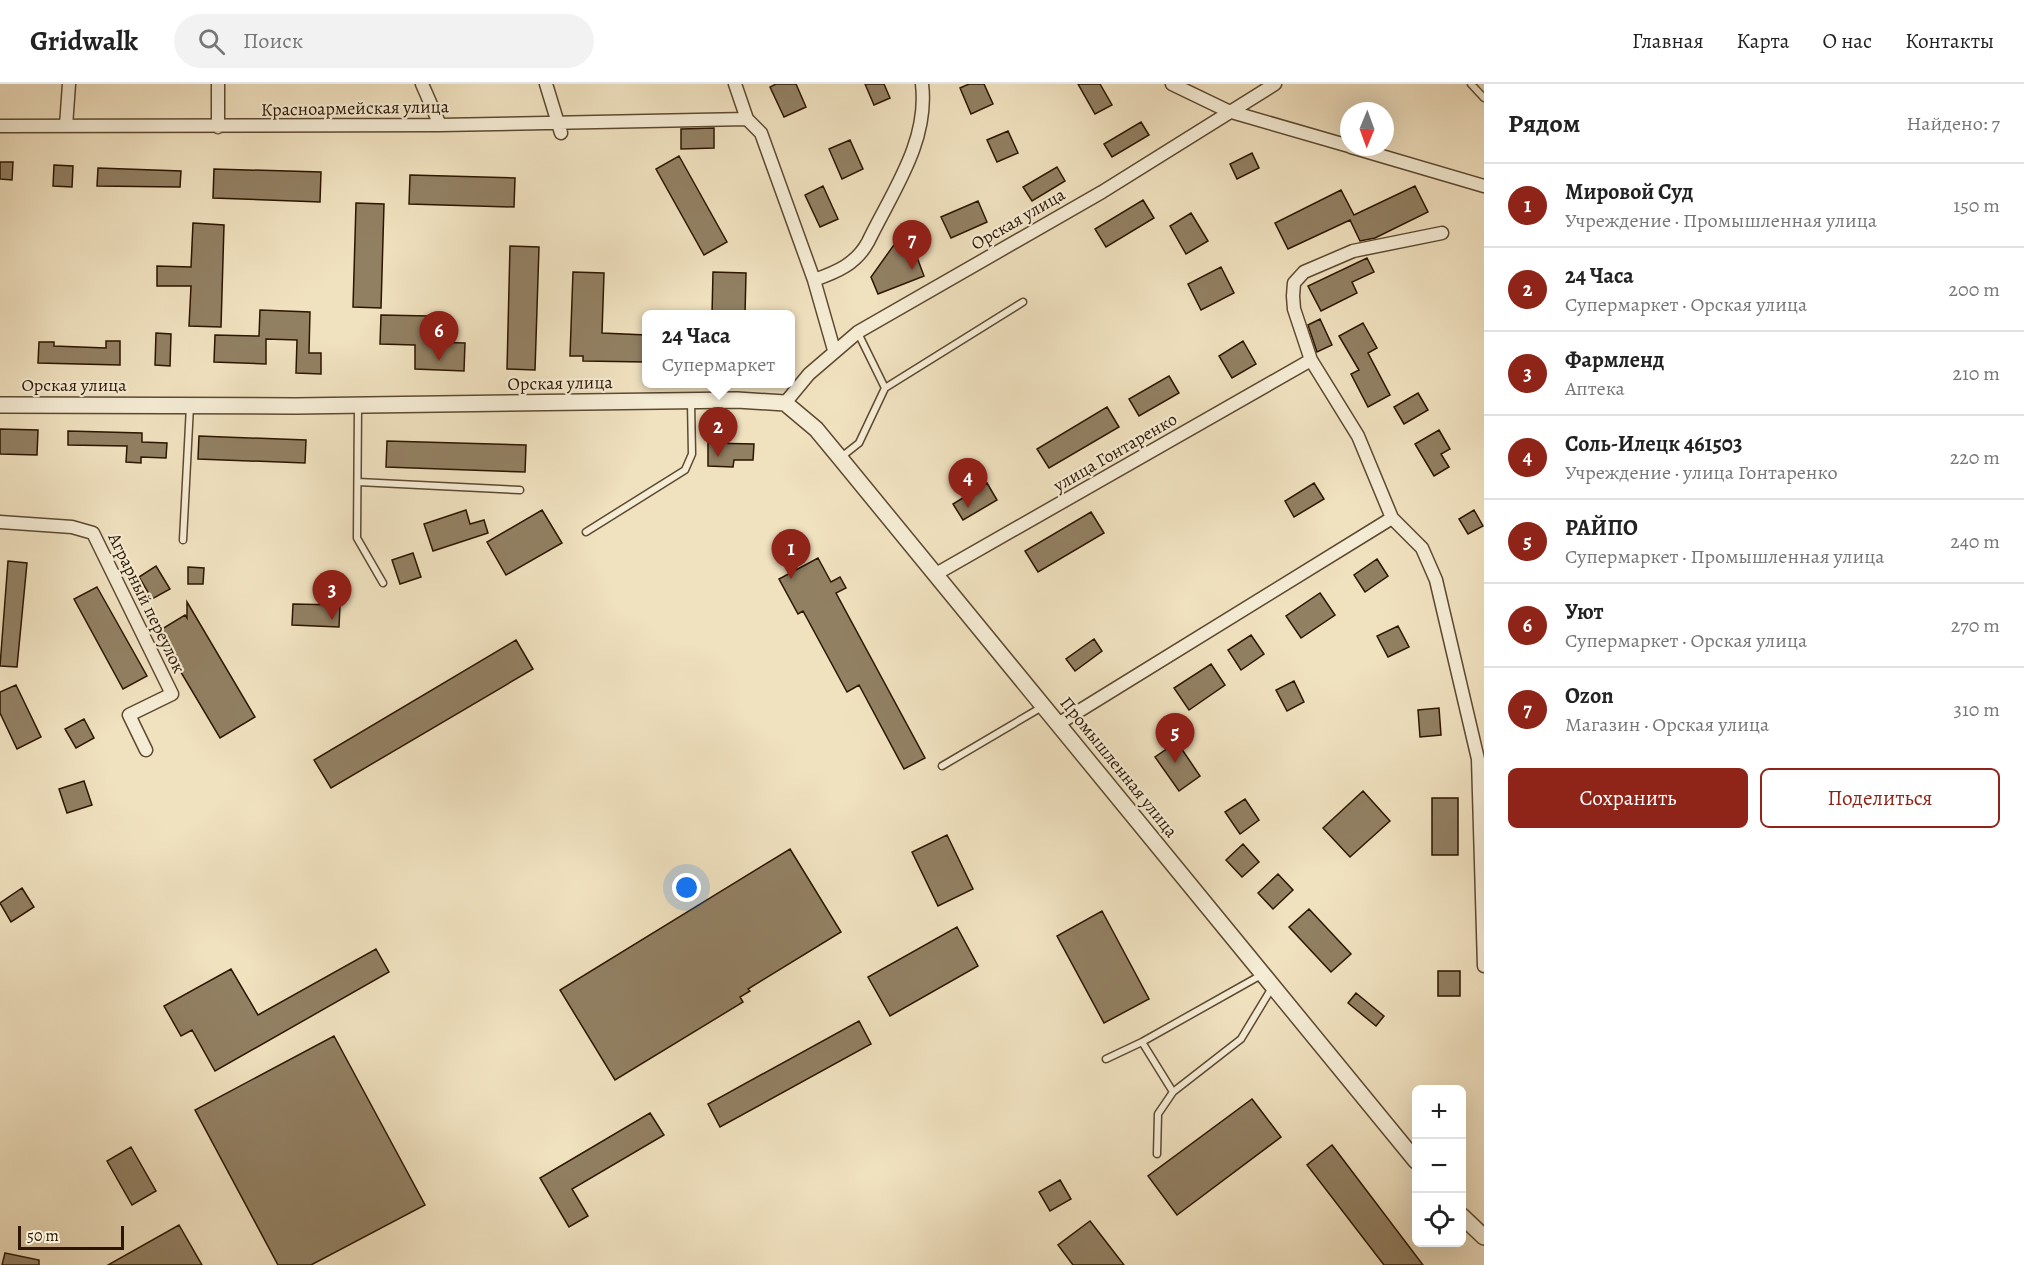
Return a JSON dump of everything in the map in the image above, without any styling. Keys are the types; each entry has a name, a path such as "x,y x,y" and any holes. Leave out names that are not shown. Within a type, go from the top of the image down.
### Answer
{"street":[{"path":"66,126 69,84"},
{"path":"218,84 219,128"},
{"path":"422,84 440,125"},
{"path":"546,84 560,129"},
{"path":"735,84 751,122 761,133 814,280 834,350"},
{"path":"814,280 836,273 851,263 865,248 916,146 922,128 922,84"},
{"path":"1172,84 1228,111 1340,144"},
{"name":"Орская улица","path":"0,405 358,405 691,401 785,403 809,374 834,350 858,332 1102,192 1228,111 1275,84"},
{"name":"Красноармейская улица","path":"0,126 219,128 440,125 560,129 693,118 751,122"},
{"path":"1381,156 1484,186"},
{"path":"1442,232 1353,251 1304,272 1294,283 1293,303 1311,360 1358,436 1392,518 1422,548 1436,580 1478,759 1484,966"},
{"name":"улица Гонтаренко","path":"936,574 1311,360"},
{"name":"Промышленная улица","path":"785,403 816,429 1045,705 1058,724 1412,1156"},
{"path":"1058,724 1392,518"},
{"name":"Аграрный переулок","path":"0,522 72,527 93,533 172,694 129,714 146,750"},
{"path":"1466,1221 1484,1237"}],"lane":[{"path":"1471,84 1484,98"},
{"path":"840,458 859,443 885,388 1023,302"},
{"path":"858,332 885,388"},
{"path":"586,532 685,470 692,454 691,401"},
{"path":"183,540 190,405"},
{"path":"358,405 357,538 383,584"},
{"path":"358,482 520,490"},
{"path":"942,766 1045,705"},
{"path":"1106,1059 1268,980"},
{"path":"1157,1154 1158,1114 1173,1092 1241,1039 1268,980"},
{"path":"1142,1042 1173,1092"}],"building":[{"path":"776,84 796,84 806,107 784,117 770,87"},
{"path":"865,84 884,84 890,98 874,105"},
{"path":"969,84 984,84 993,104 971,114 960,88"},
{"path":"1078,84 1100,84 1112,105 1095,114"},
{"path":"1141,122 1149,135 1112,157 1104,144"},
{"path":"714,128 714,148 681,149 681,129"},
{"path":"1008,131 1018,153 997,162 987,140"},
{"path":"850,140 863,169 842,179 829,149"},
{"path":"1252,153 1259,168 1237,179 1230,164"},
{"path":"679,156 727,242 704,255 656,169"},
{"path":"0,162 13,162 12,180 0,179"},
{"path":"54,165 73,166 72,187 53,186"},
{"path":"1057,167 1065,181 1032,201 1023,187"},
{"path":"98,168 181,171 180,187 97,186"},
{"path":"214,169 321,172 320,202 213,198"},
{"path":"410,175 515,178 514,207 409,204"},
{"path":"823,186 838,219 820,227 805,195"},
{"path":"1415,186 1428,212 1375,238 1360,241 1350,220 1288,249 1275,223 1341,190 1354,215"},
{"path":"1143,200 1154,218 1106,247 1095,229"},
{"path":"978,201 987,222 951,238 941,217"},
{"path":"356,203 384,204 381,308 353,307"},
{"path":"1191,213 1208,241 1186,254 1170,226"},
{"path":"193,223 224,225 221,327 189,326 191,286 157,286 157,266 191,267"},
{"path":"906,228 924,276 878,294 871,277"},
{"path":"510,246 539,247 535,370 507,369"},
{"path":"1367,258 1374,272 1352,282 1357,293 1321,311 1308,286"},
{"path":"1221,267 1234,293 1201,310 1188,284"},
{"path":"573,272 604,273 602,333 642,335 642,362 583,361 583,356 570,356"},
{"path":"713,272 746,273 745,310 712,310"},
{"path":"260,310 310,312 309,353 321,353 321,374 296,373 297,340 266,339 266,364 214,362 215,335 259,336"},
{"path":"381,315 429,316 429,342 465,343 464,371 415,369 415,345 380,344"},
{"path":"1320,319 1332,345 1317,352 1308,325"},
{"path":"1363,323 1377,348 1368,353 1390,395 1368,407 1351,374 1359,370 1339,336"},
{"path":"156,333 171,334 170,366 155,365"},
{"path":"106,341 120,341 120,365 38,363 39,342 54,342 54,346 106,348"},
{"path":"1243,341 1256,364 1232,378 1219,356"},
{"path":"1169,376 1179,393 1139,416 1129,399"},
{"path":"1418,393 1428,410 1404,424 1394,407"},
{"path":"1107,407 1119,427 1049,468 1037,449"},
{"path":"0,429 38,430 37,455 0,454"},
{"path":"1439,430 1450,449 1441,454 1449,467 1434,476 1415,444"},
{"path":"68,431 142,433 142,442 167,443 166,458 141,457 141,463 126,462 127,446 68,445"},
{"path":"199,436 306,440 305,463 198,459"},
{"path":"387,441 526,445 525,472 386,467"},
{"path":"708,443 754,444 753,460 734,460 733,467 708,466"},
{"path":"987,483 997,500 963,520 953,504"},
{"path":"1314,483 1324,499 1294,517 1285,501"},
{"path":"466,510 470,524 484,520 488,533 433,551 424,524"},
{"path":"542,510 562,543 506,575 487,542"},
{"path":"1474,510 1483,526 1468,534 1459,519"},
{"path":"1091,512 1104,533 1038,572 1025,551"},
{"path":"413,553 421,577 400,584 392,560"},
{"path":"818,558 831,582 840,577 846,588 836,593 925,758 904,769 859,685 847,692 803,611 798,614 779,579"},
{"path":"1377,559 1388,576 1365,592 1354,575"},
{"path":"8,561 27,563 17,667 0,666"},
{"path":"156,566 170,589 152,599 139,577"},
{"path":"188,567 204,568 203,584 188,584"},
{"path":"97,587 147,676 123,689 74,599"},
{"path":"1320,593 1335,615 1301,638 1286,616"},
{"path":"187,602 255,717 220,738 157,632 185,615 187,618"},
{"path":"293,604 340,605 339,627 292,625"},
{"path":"1398,626 1409,647 1388,657 1377,636"},
{"path":"1251,635 1264,654 1241,670 1228,650"},
{"path":"1094,639 1102,651 1075,671 1066,659"},
{"path":"516,640 533,669 331,788 314,760"},
{"path":"1211,664 1225,685 1189,710 1174,688"},
{"path":"1294,681 1304,702 1287,711 1276,690"},
{"path":"16,685 41,737 17,749 0,713 0,692"},
{"path":"1439,708 1441,735 1420,737 1418,710"},
{"path":"84,719 94,738 76,748 65,729"},
{"path":"1177,742 1200,776 1179,791 1155,757"},
{"path":"84,781 92,805 67,813 59,789"},
{"path":"1363,791 1390,821 1350,857 1323,828"},
{"path":"1432,798 1458,798 1458,855 1432,855"},
{"path":"1245,799 1259,820 1240,834 1225,812"},
{"path":"947,835 973,889 938,906 912,852"},
{"path":"1243,844 1259,862 1242,877 1226,860"},
{"path":"790,849 841,932 748,989 750,991 740,997 743,1002 615,1080 560,990"},
{"path":"1278,874 1293,890 1273,909 1258,893"},
{"path":"22,888 34,907 11,922 0,903"},
{"path":"1309,909 1351,954 1331,972 1289,927"},
{"path":"1102,911 1149,999 1104,1023 1057,936"},
{"path":"957,927 978,966 890,1016 868,977"},
{"path":"376,949 389,972 215,1071 192,1030 181,1036 164,1006 231,969 258,1015"},
{"path":"1438,971 1460,971 1460,996 1438,996"},
{"path":"1356,993 1384,1016 1376,1026 1348,1003"},
{"path":"859,1021 871,1044 720,1127 708,1104"},
{"path":"334,1036 425,1205 311,1265 278,1265 195,1110"},
{"path":"1252,1099 1281,1137 1177,1215 1148,1176"},
{"path":"650,1113 664,1135 572,1189 588,1216 569,1227 540,1178"},
{"path":"1332,1145 1423,1265 1384,1265 1307,1165"},
{"path":"131,1147 156,1191 132,1205 107,1161"},
{"path":"1060,1180 1071,1199 1050,1211 1039,1192"},
{"path":"1090,1221 1124,1265 1073,1265 1058,1245"},
{"path":"179,1225 202,1265 108,1265"},
{"path":"5,1253 39,1260 39,1265 2,1265"}],"place":[{"name":"Ozon","path":"912,270"},
{"name":"Уют","path":"439,361"},
{"name":"24 Часа","path":"718,457"},
{"name":"Соль-Илецк 461503","path":"968,508"},
{"name":"Мировой Суд","path":"791,579"},
{"name":"Фармленд","path":"332,620"},
{"name":"РАЙПО","path":"1175,763"}]}
